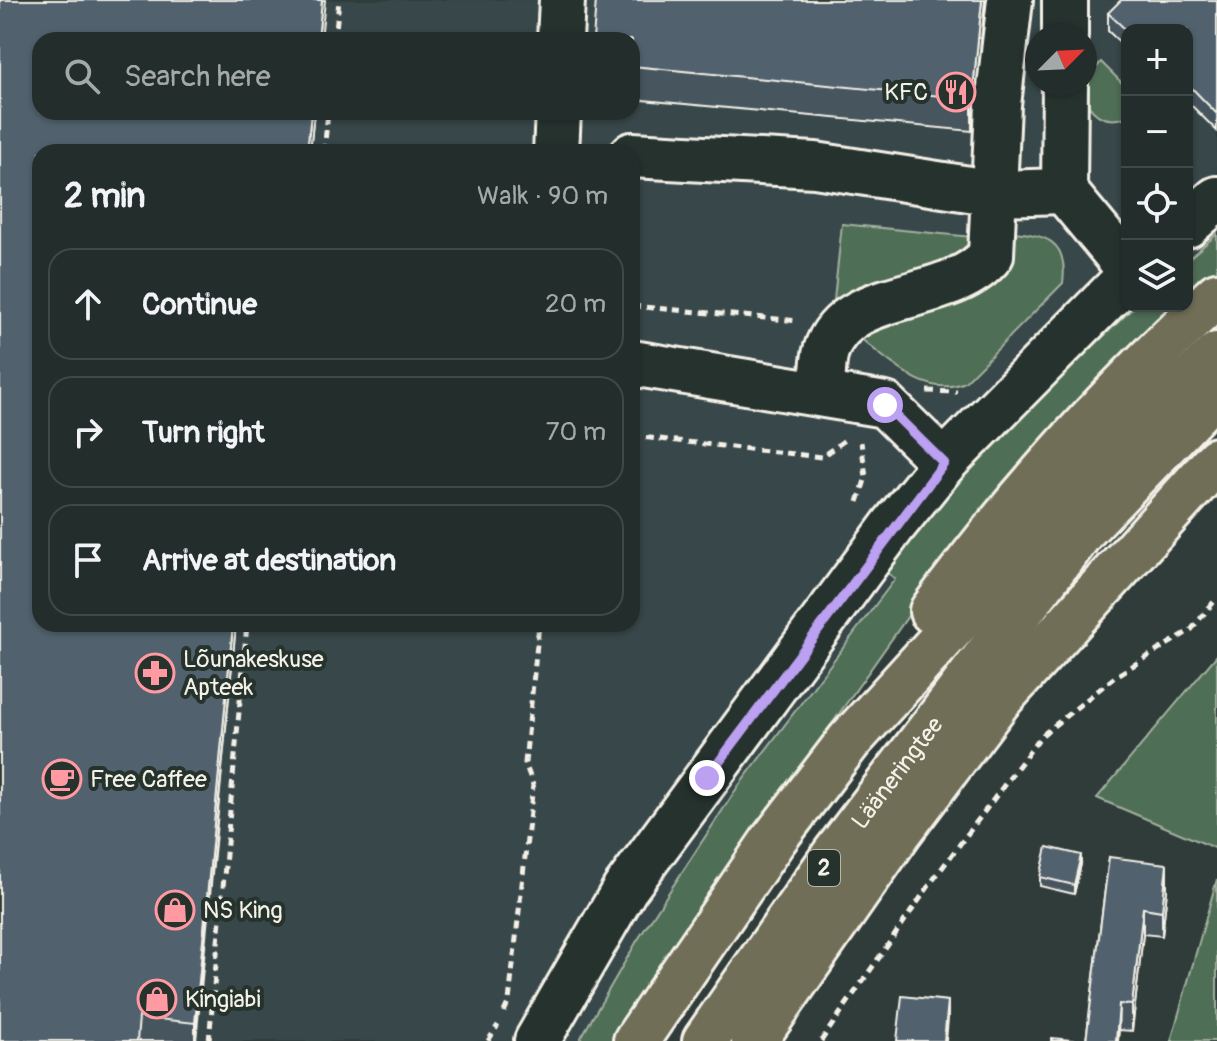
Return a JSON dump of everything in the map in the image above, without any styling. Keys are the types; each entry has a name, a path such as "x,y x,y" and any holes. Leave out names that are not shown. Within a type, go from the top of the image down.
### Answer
{"highway":[{"path":"849,741 882,683 970,560 1093,419 1217,295"},
{"path":"636,1041 774,839 849,741 1104,461 1217,355"},
{"name":"Lääneringtee","path":"705,1041 835,854 953,704 1082,531 1217,392"},
{"name":"Lääneringtee","path":"953,704 1217,452"},
{"path":"754,1041 900,831 998,701 1217,460"}],"street":[{"path":"560,32 562,0"},
{"path":"822,394 825,353 836,332 850,317 952,284 980,268 991,255 999,92 1010,0"},
{"path":"1065,0 1065,24"},
{"path":"1065,96 1064,191 1121,260"},
{"path":"640,155 815,165 995,193 1064,191"},
{"path":"1193,220 1217,199"},
{"path":"537,1041 625,889 944,463 1121,284"},
{"path":"640,364 885,405 944,463"}],"path":[{"path":"336,32 339,0"},
{"path":"325,144 327,120"},
{"path":"640,307 826,325 836,332"},
{"path":"924,390 951,394 961,391"},
{"path":"640,437 821,457 846,439"},
{"path":"821,1041 933,880 1041,736 1116,676 1191,630 1217,598"},
{"path":"209,1041 246,632"},
{"path":"488,1041 509,1001 533,785 525,763 538,632"}],"shaded area":[{"path":"0,0 1217,0 1217,234 1193,255 1193,24 1121,24 1121,312 1129,312 1062,374 883,568 895,578 737,788 637,941 579,1041 0,1041"}],"green space":[{"path":"1101,62 1121,82 1121,118 1103,118 1085,100 1085,96 1097,96 1097,67"},
{"path":"842,224 972,237 981,246 832,319"},
{"path":"1006,231 1041,237 1057,247 1064,268 1063,283 965,382 950,386 919,380 852,332"},
{"path":"1217,234 1217,271 1193,294 1193,255"},
{"path":"1129,312 1175,312 942,568 764,820 615,1041 579,1041 637,941 737,788 895,579 882,568 994,442"},
{"path":"1217,655 1217,849 1097,798"},
{"path":"1217,879 1217,1041 1171,1041"}],"building":[{"path":"0,0 322,0 319,32 32,32 32,120 310,120 308,144 32,144 32,632 232,632 195,1023 139,1017 137,1041 0,1041"},
{"path":"596,0 982,0 972,99 640,67 640,32 594,32"},
{"path":"1121,0 1217,0 1217,114 1193,89 1193,24 1121,25 1108,13"},
{"path":"1047,847 1081,855 1074,885 1040,877"},
{"path":"1109,857 1167,864 1162,911 1143,908 1132,1005 1119,1004 1116,1041 1086,1041"},
{"path":"902,996 948,1001 944,1041 897,1041"},
{"path":"1052,1038 1080,1041 1052,1041"}],"place":[{"name":"KFC","path":"956,92"},
{"name":"Lõunakeskuse Apteek","path":"155,673"},
{"name":"Free Caffee","path":"62,779"},
{"name":"NS King","path":"175,910"},
{"name":"Kingiabi","path":"157,999"}],"route":[{"path":"707,778 893,526 944,463 885,405"}]}
